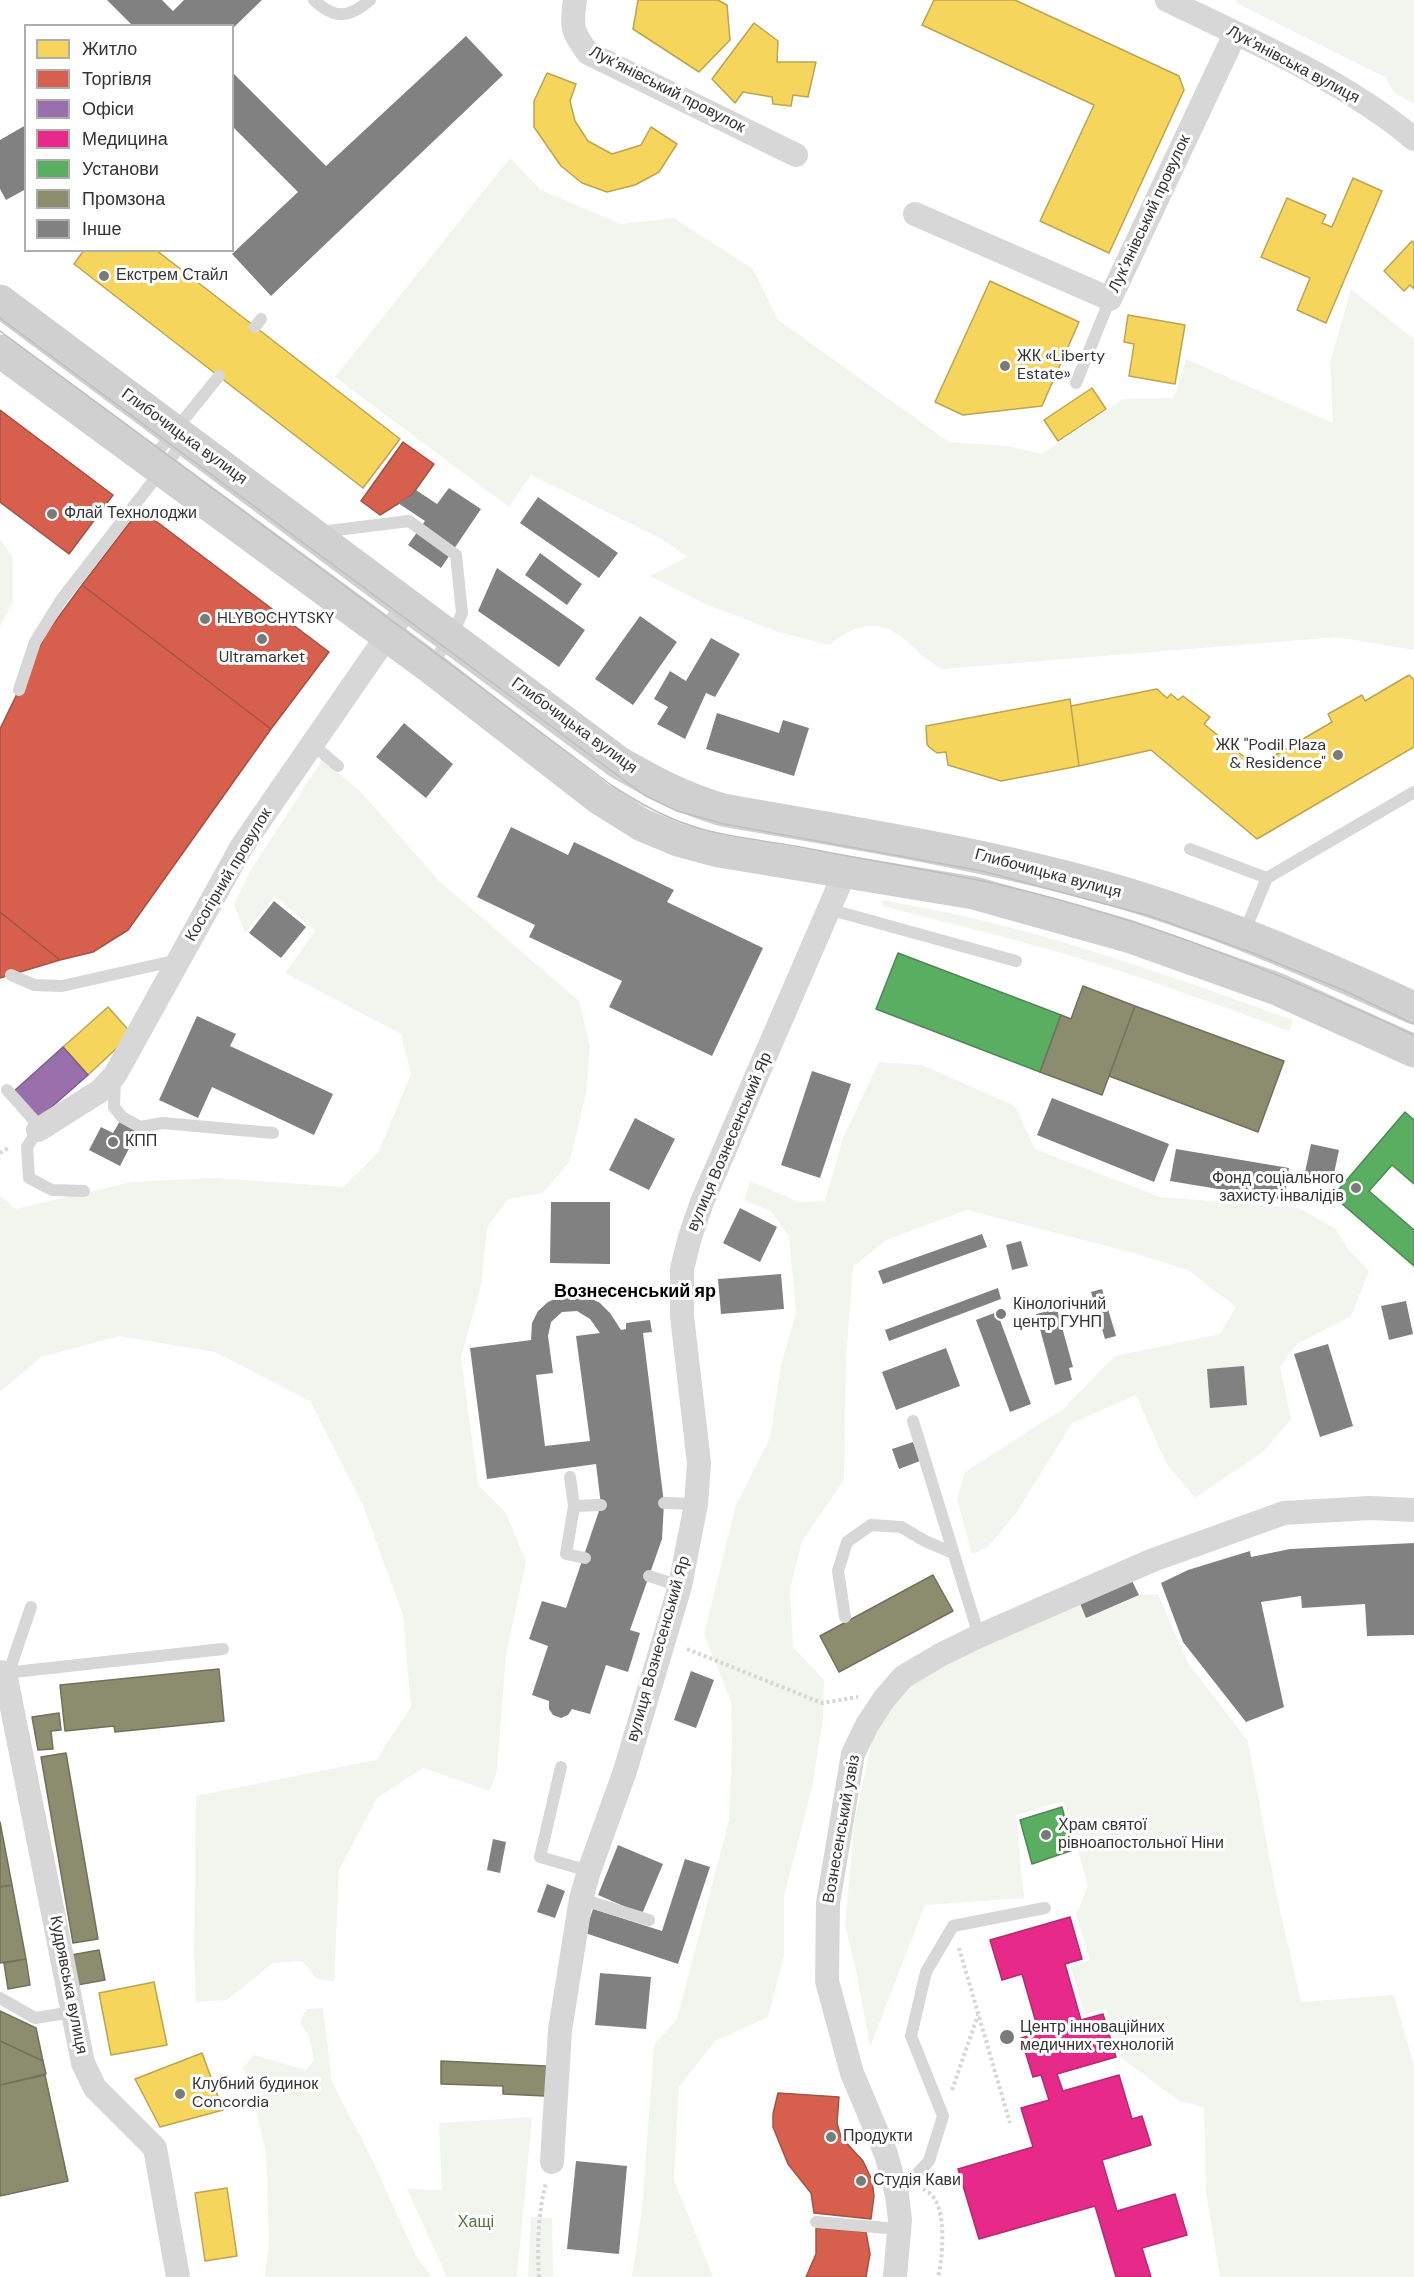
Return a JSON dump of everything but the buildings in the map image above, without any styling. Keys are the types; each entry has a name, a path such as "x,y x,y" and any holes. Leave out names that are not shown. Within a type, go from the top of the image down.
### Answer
{"main road":[{"name":"Глибочицька вулиця","path":"0,300 618,762 652,782 689,800 723,810 952,850 1111,889 1244,934 1414,1008"},
{"path":"0,351 430,667 599,798 642,825 678,840 719,851 974,893 1128,936 1205,961 1278,989 1414,1051"}],"street":[{"name":"Лукʼянівський провулок","path":"576,0 573,15 575,36 588,53 796,155"},
{"name":"Лукʼянівська вулиця","path":"1167,0 1347,90 1414,139"},
{"name":"Лукʼянівський провулок","path":"915,214 1110,300 1235,34"},
{"name":"Косогірний провулок","path":"40,1129 100,1091 115,1075 242,846 409,604"},
{"name":"вулиця Вознесенський Яр","path":"552,2162 560,2030 581,1899 588,1871 625,1772 680,1586 696,1504 699,1463 682,1316 682,1269 702,1203 845,872"},
{"name":"Вознесенський узвіз","path":"894,2277 904,2187 886,2154 852,2073 827,1981 828,1903 853,1754 867,1725 884,1699 903,1677 979,1636 1153,1560 1284,1513 1370,1508 1414,1510"},
{"name":"Кудрявська вулиця","path":"3,1672 83,2063 95,2088 155,2148 178,2277"}],"lane":[{"path":"314,0 332,13 344,15 360,8 370,0"},
{"path":"1076,383 1110,300"},
{"path":"19,690 35,642 61,600 181,434 219,376"},
{"path":"313,533 409,521 456,555 462,613 452,636 430,667"},
{"path":"312,744 338,765"},
{"path":"1244,934 1267,878 1414,792"},
{"path":"1190,849 1267,878"},
{"path":"828,909 1016,961"},
{"path":"10,975 34,986 62,986 180,960"},
{"path":"115,1075 114,1107 122,1117 140,1127 163,1123 273,1133"},
{"path":"7,1090 40,1129 27,1147 29,1178 52,1190 84,1191"},
{"path":"913,1421 979,1636"},
{"path":"570,1477 574,1506 566,1554 585,1558"},
{"path":"664,1503 696,1504"},
{"path":"574,1506 602,1506"},
{"path":"845,1617 838,1571 847,1542 871,1525 901,1527 925,1541 953,1552"},
{"path":"649,1576 680,1586"},
{"path":"3,1672 12,1663 31,1607"},
{"path":"3,1672 223,1649"},
{"path":"561,1767 540,1857 588,1871"},
{"path":"581,1899 648,1920"},
{"path":"904,2187 928,2161 943,2116 911,2036 926,1972 953,1926 1045,1908"},
{"path":"0,1998 35,2018 73,2012"},
{"path":"816,2222 899,2229"}],"path":[{"path":"687,1649 822,1703 861,1697"},
{"path":"953,1926 1010,2123"},
{"path":"943,2116 978,2014"},
{"path":"539,2277 542,2198 552,2162"},
{"path":"904,2187 935,2198 941,2223 943,2259 938,2277"}],"green space":[{"path":"1236,0 1414,0 1414,104 1395,93 1385,77 1238,4"},
{"path":"510,158 541,190 621,224 674,218 753,269 778,320 949,442 1008,446 1042,454 1123,399 1174,398 1186,359 1333,423 1330,363 1351,289 1414,339 1414,650 1337,637 943,669 929,661 899,635 879,626 859,628 829,645 778,632 705,604 650,576 687,557 660,538 531,475 509,507 335,377"},
{"path":"0,539 13,557 13,601 0,627"},
{"path":"322,760 360,791 440,882 579,1001 590,1046 586,1093 570,1161 543,1193 508,1199 487,1228 481,1286 461,1357 478,1485 506,1513 526,1562 506,1654 497,1771 490,1791 423,1768 377,1798 339,1870 334,1982 317,1979 302,1961 273,1963 227,2000 196,2002 194,1954 196,1796 376,1760 411,1707 403,1615 362,1503 310,1401 215,1352 119,1336 41,1357 0,1392 0,1196 16,1209 131,1182 214,1178 344,1187 379,1151 411,1074 401,1034 285,973 315,931 275,896 245,933 234,904 252,868"},
{"path":"882,900 1013,928 1174,978 1293,1020 1289,1031 1096,963 882,906"},
{"path":"879,1062 922,1065 1015,1106 1035,1149 1160,1197 1299,1208 1336,1229 1348,1249 1369,1271 1351,1316 1297,1344 1280,1367 1291,1419 1264,1451 1195,1498 1166,1463 1136,1395 1072,1423 1017,1512 988,1547 972,1554 957,1499 965,1472 1063,1409 1115,1356 1220,1334 1236,1307 1188,1270 1137,1254 967,1210 886,1240 853,1267 846,1358 844,1480 802,1541 790,1590 793,1647 824,1680 823,1718 812,1788 784,1896 784,1956 768,2017 715,2041 679,2087 674,2180 713,2277 632,2277 642,2209 654,2045 677,2019 729,1820 731,1701 704,1634 736,1505 770,1438 781,1365 796,1313 789,1236 771,1211 744,1200 750,1181 799,1202 825,1201 843,1138"},
{"path":"1158,1594 1188,1663 1248,1741 1276,1893 1301,2002 1394,1995 1414,2066 1414,2277 1220,2277 1206,2193 1204,2107 1179,2101 1120,2057 1106,2009 1084,2014 1071,1967 1090,1960 1076,1915 1088,1886 1064,1801 1016,1815 1024,1898 925,1905 870,2047 845,1925 855,1818 873,1737 889,1707 912,1684 965,1652 1080,1604 1086,1618 1139,1595"},
{"path":"323,2008 332,2082 371,2157 416,2256 432,2277 265,2277 269,2240 266,2153 253,2097 243,2068 254,2055 306,2070 314,2060 309,2036 300,2023 306,2009"},
{"name":"Хащі","path":"532,2117 517,2277 447,2277 407,2189 442,2190 439,2123"},
{"path":"531,2217 552,2218 553,2277 528,2277"}],"tram line":[{"path":"0,318 644,795 677,811 724,824 982,871 1150,916 1253,953 1343,990 1414,1024"},
{"path":"0,331 611,785 660,814 717,833 978,880 1090,909 1200,945 1308,988 1414,1035"}],"place":[{"name":"Екстрем Стайл","path":"104,276"},
{"name":"ЖК «Liberty Estate»","path":"1005,366"},
{"name":"Флай Технолоджи","path":"52,514"},
{"name":"HLYBOCHYTSKY","path":"205,619"},
{"name":"Ultramarket","path":"262,639"},
{"name":"ЖК \"Podil Plaza & Residence\"","path":"1338,755"},
{"name":"КПП","path":"113,1142"},
{"name":"Фонд соціального захисту інвалідів","path":"1356,1188"},
{"name":"Кінологічний центр ГУНП","path":"1001,1314"},
{"name":"Храм святої рівноапостольної Ніни","path":"1046,1835"},
{"name":"Центр інноваційних медичних технологій","path":"1007,2037"},
{"name":"Клубний будинок Concordia","path":"180,2094"},
{"name":"Продукти","path":"831,2137"},
{"name":"Студія Кави","path":"861,2181"}],"district":[{"name":"Вознесенський яр","path":"635,1292"}]}
